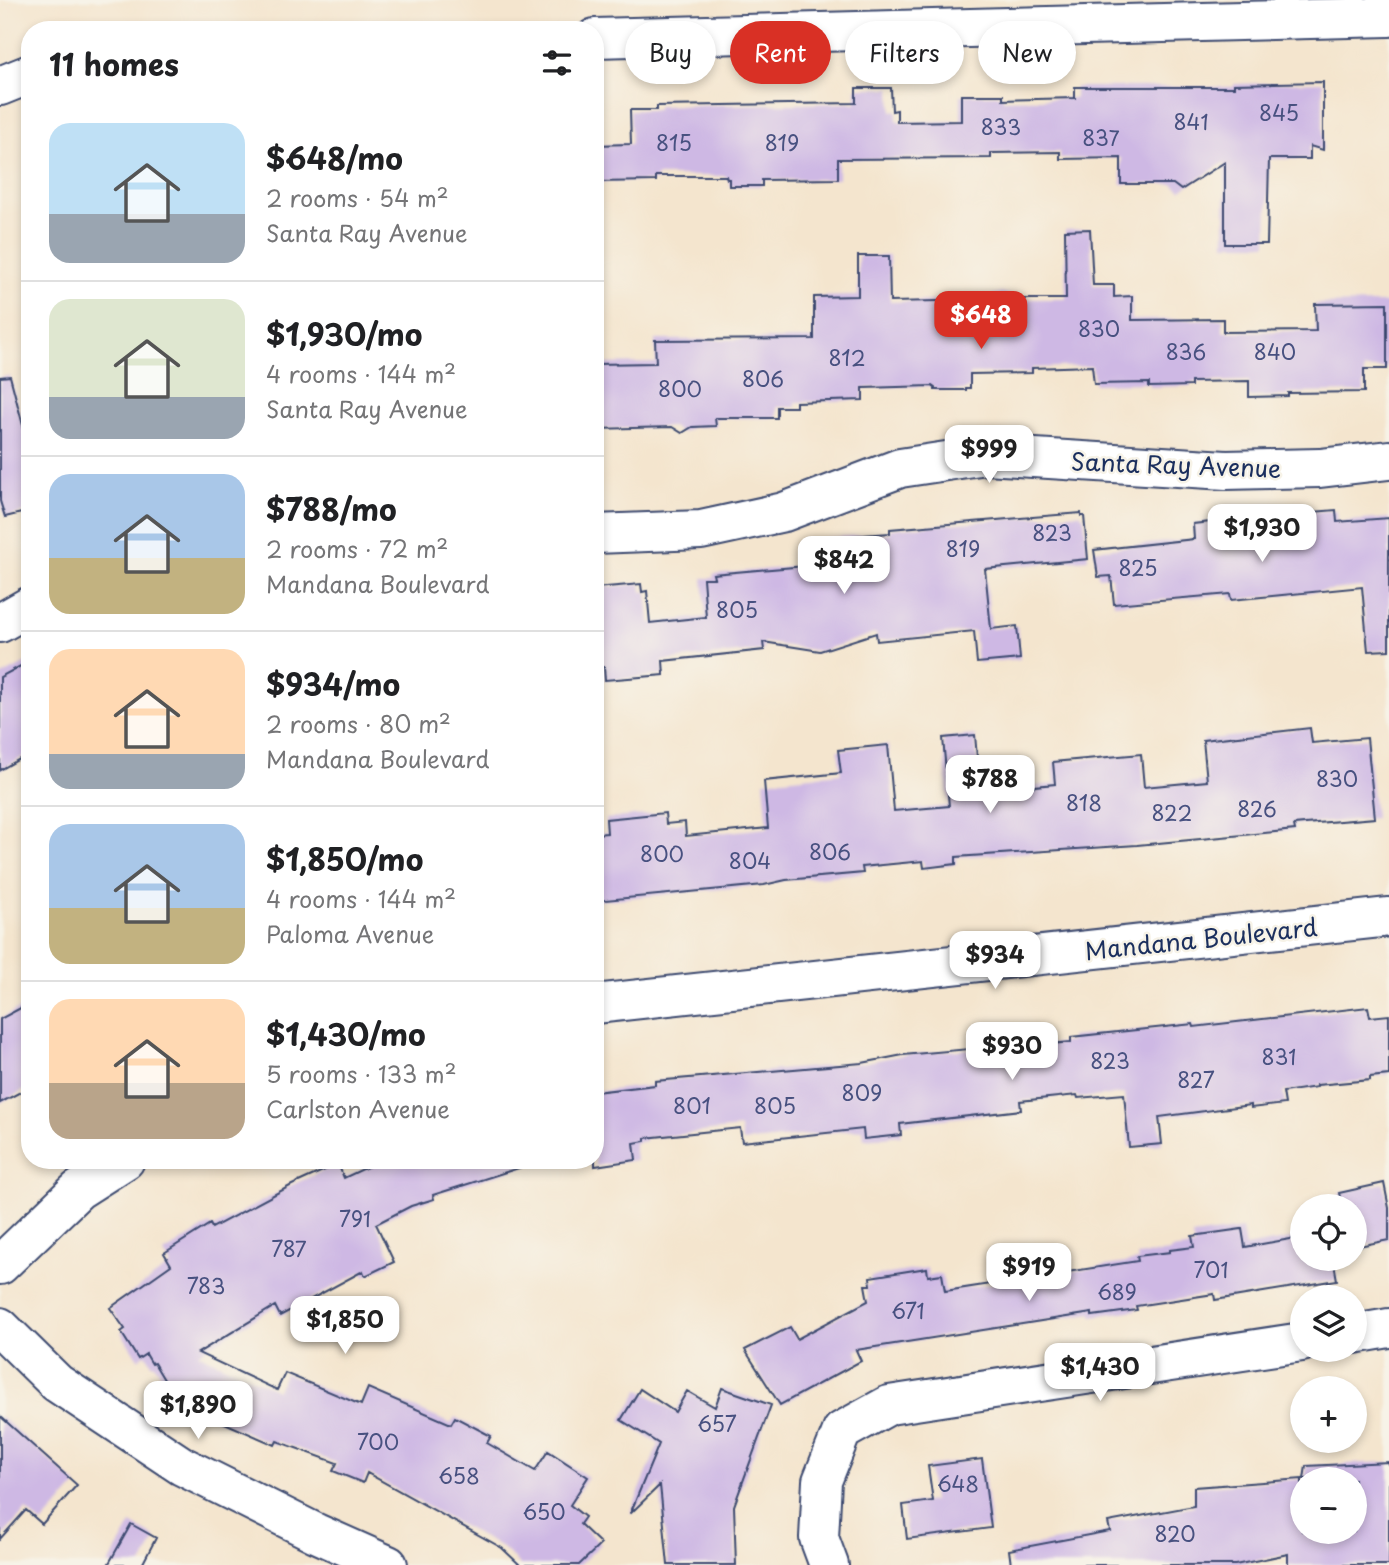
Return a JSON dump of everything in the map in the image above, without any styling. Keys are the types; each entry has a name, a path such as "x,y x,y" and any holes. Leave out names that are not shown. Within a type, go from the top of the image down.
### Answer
{"street":[{"path":"604,38 1389,17"},
{"path":"0,86 21,78"},
{"name":"Santa Ray Avenue","path":"604,534 701,530 784,512 900,468 986,455 1226,470 1320,468 1389,460"},
{"path":"0,623 21,611"},
{"name":"Mandana Boulevard","path":"604,1003 1389,918"},
{"path":"0,1265 78,1190 111,1169"},
{"path":"0,1327 57,1383 182,1466 316,1533 388,1565"},
{"path":"1367,1332 1389,1328"},
{"path":"829,1565 819,1538 822,1481 842,1431 889,1405 1290,1344"}],"building":[{"path":"1323,82 1323,150 1310,146 1310,159 1269,159 1267,244 1225,244 1225,162 1181,190 1173,184 1121,184 1121,158 1060,159 1060,152 991,153 991,158 838,159 838,179 762,180 762,186 729,186 726,176 656,176 656,181 604,182 604,145 631,144 630,110 657,110 657,106 856,103 856,88 891,88 892,111 897,110 897,122 961,121 961,95 1003,95 1003,100 1075,98 1075,87 1234,87 1234,84"},
{"path":"1090,229 1093,285 1114,285 1114,297 1132,296 1132,320 1223,319 1223,332 1316,331 1315,304 1387,303 1387,369 1364,369 1364,392 1288,393 1288,396 1249,397 1249,381 1191,382 1191,386 1149,387 1149,383 1094,384 1092,366 1032,368 1032,373 970,374 970,388 966,390 935,390 932,386 863,388 863,400 796,402 796,407 777,407 777,418 715,418 716,426 692,427 682,433 672,427 604,429 604,364 656,363 655,340 814,339 814,297 858,296 858,256 889,256 890,302 987,300 1002,292 1020,299 1066,299 1065,230"},
{"path":"10,376 21,418 21,513 5,517 0,501 0,377"},
{"path":"1336,510 1337,522 1389,518 1389,650 1368,651 1362,587 1231,600 1230,594 1114,604 1111,576 1098,577 1094,550 1194,539 1193,524 1238,519 1238,525 1301,517 1301,513"},
{"path":"1081,513 1081,516 1084,516 1088,559 985,569 991,629 1017,626 1020,659 977,663 974,631 877,641 876,633 820,651 763,642 764,650 663,661 664,675 605,680 604,587 641,584 642,592 647,591 650,623 706,617 703,578 714,578 713,574 828,564 825,538 890,533 890,529"},
{"path":"21,666 21,758 0,770 0,677"},
{"path":"1310,728 1312,743 1367,738 1375,818 1294,825 1295,830 1137,845 956,857 956,864 924,868 923,861 862,867 863,873 604,900 606,819 665,813 666,824 685,822 686,836 768,828 764,781 841,773 838,750 888,745 894,811 949,806 943,738 975,735 980,791 1055,784 1053,762 1141,754 1144,787 1207,781 1203,740"},
{"path":"1368,1007 1370,1017 1389,1015 1389,1075 1283,1092 1285,1104 1251,1108 1251,1105 1159,1117 1162,1144 1129,1147 1124,1094 1078,1098 1077,1095 1020,1101 1021,1110 900,1124 901,1135 864,1139 863,1129 742,1142 740,1128 645,1138 645,1141 634,1143 636,1160 604,1165 604,1091 655,1085 655,1081 862,1063 903,1055 969,1049 969,1052 1071,1042 1071,1037 1193,1024 1194,1027"},
{"path":"21,1008 21,1092 0,1103 0,1019"},
{"path":"327,1169 340,1169 344,1178 363,1169 516,1169 433,1195 434,1199 411,1206 376,1224 394,1262 365,1276 363,1271 280,1316 275,1306 198,1353 277,1390 285,1373 361,1405 368,1388 451,1424 455,1417 491,1436 487,1443 535,1471 548,1451 588,1477 570,1505 585,1517 580,1524 601,1544 579,1565 520,1565 502,1548 367,1473 363,1483 333,1471 337,1463 277,1441 275,1445 213,1418 188,1384 172,1393 154,1363 152,1364 146,1354 138,1359 121,1332 125,1329 110,1308 171,1265 164,1253 210,1224 212,1228"},
{"path":"1384,1183 1389,1208 1389,1240 1367,1244 1367,1194 1339,1193"},
{"path":"1242,1229 1245,1247 1290,1239 1290,1271 1335,1271 1337,1280 1290,1285 1290,1288 1215,1300 1214,1294 1136,1306 1137,1310 1092,1316 1092,1313 856,1350 861,1361 780,1405 745,1350 790,1327 797,1339 868,1301 865,1285 871,1285 870,1277 927,1268 928,1276 942,1274 945,1291 1138,1261 1137,1256 1194,1247 1192,1236"},
{"path":"722,1388 771,1405 734,1506 736,1565 668,1565 660,1485 630,1514 659,1444 621,1420 640,1389 675,1412 687,1391 715,1407"},
{"path":"0,1416 77,1485 42,1524 26,1510 0,1539"},
{"path":"982,1459 991,1528 907,1539 903,1505 933,1501 928,1466"},
{"path":"1389,1462 1389,1565 1288,1565 1288,1554 1235,1565 1011,1565 1009,1550 1110,1531 1108,1522 1194,1506 1194,1487 1290,1480 1290,1544 1367,1544 1367,1467 1306,1466"},
{"path":"131,1524 156,1538 142,1565 108,1565"}]}
